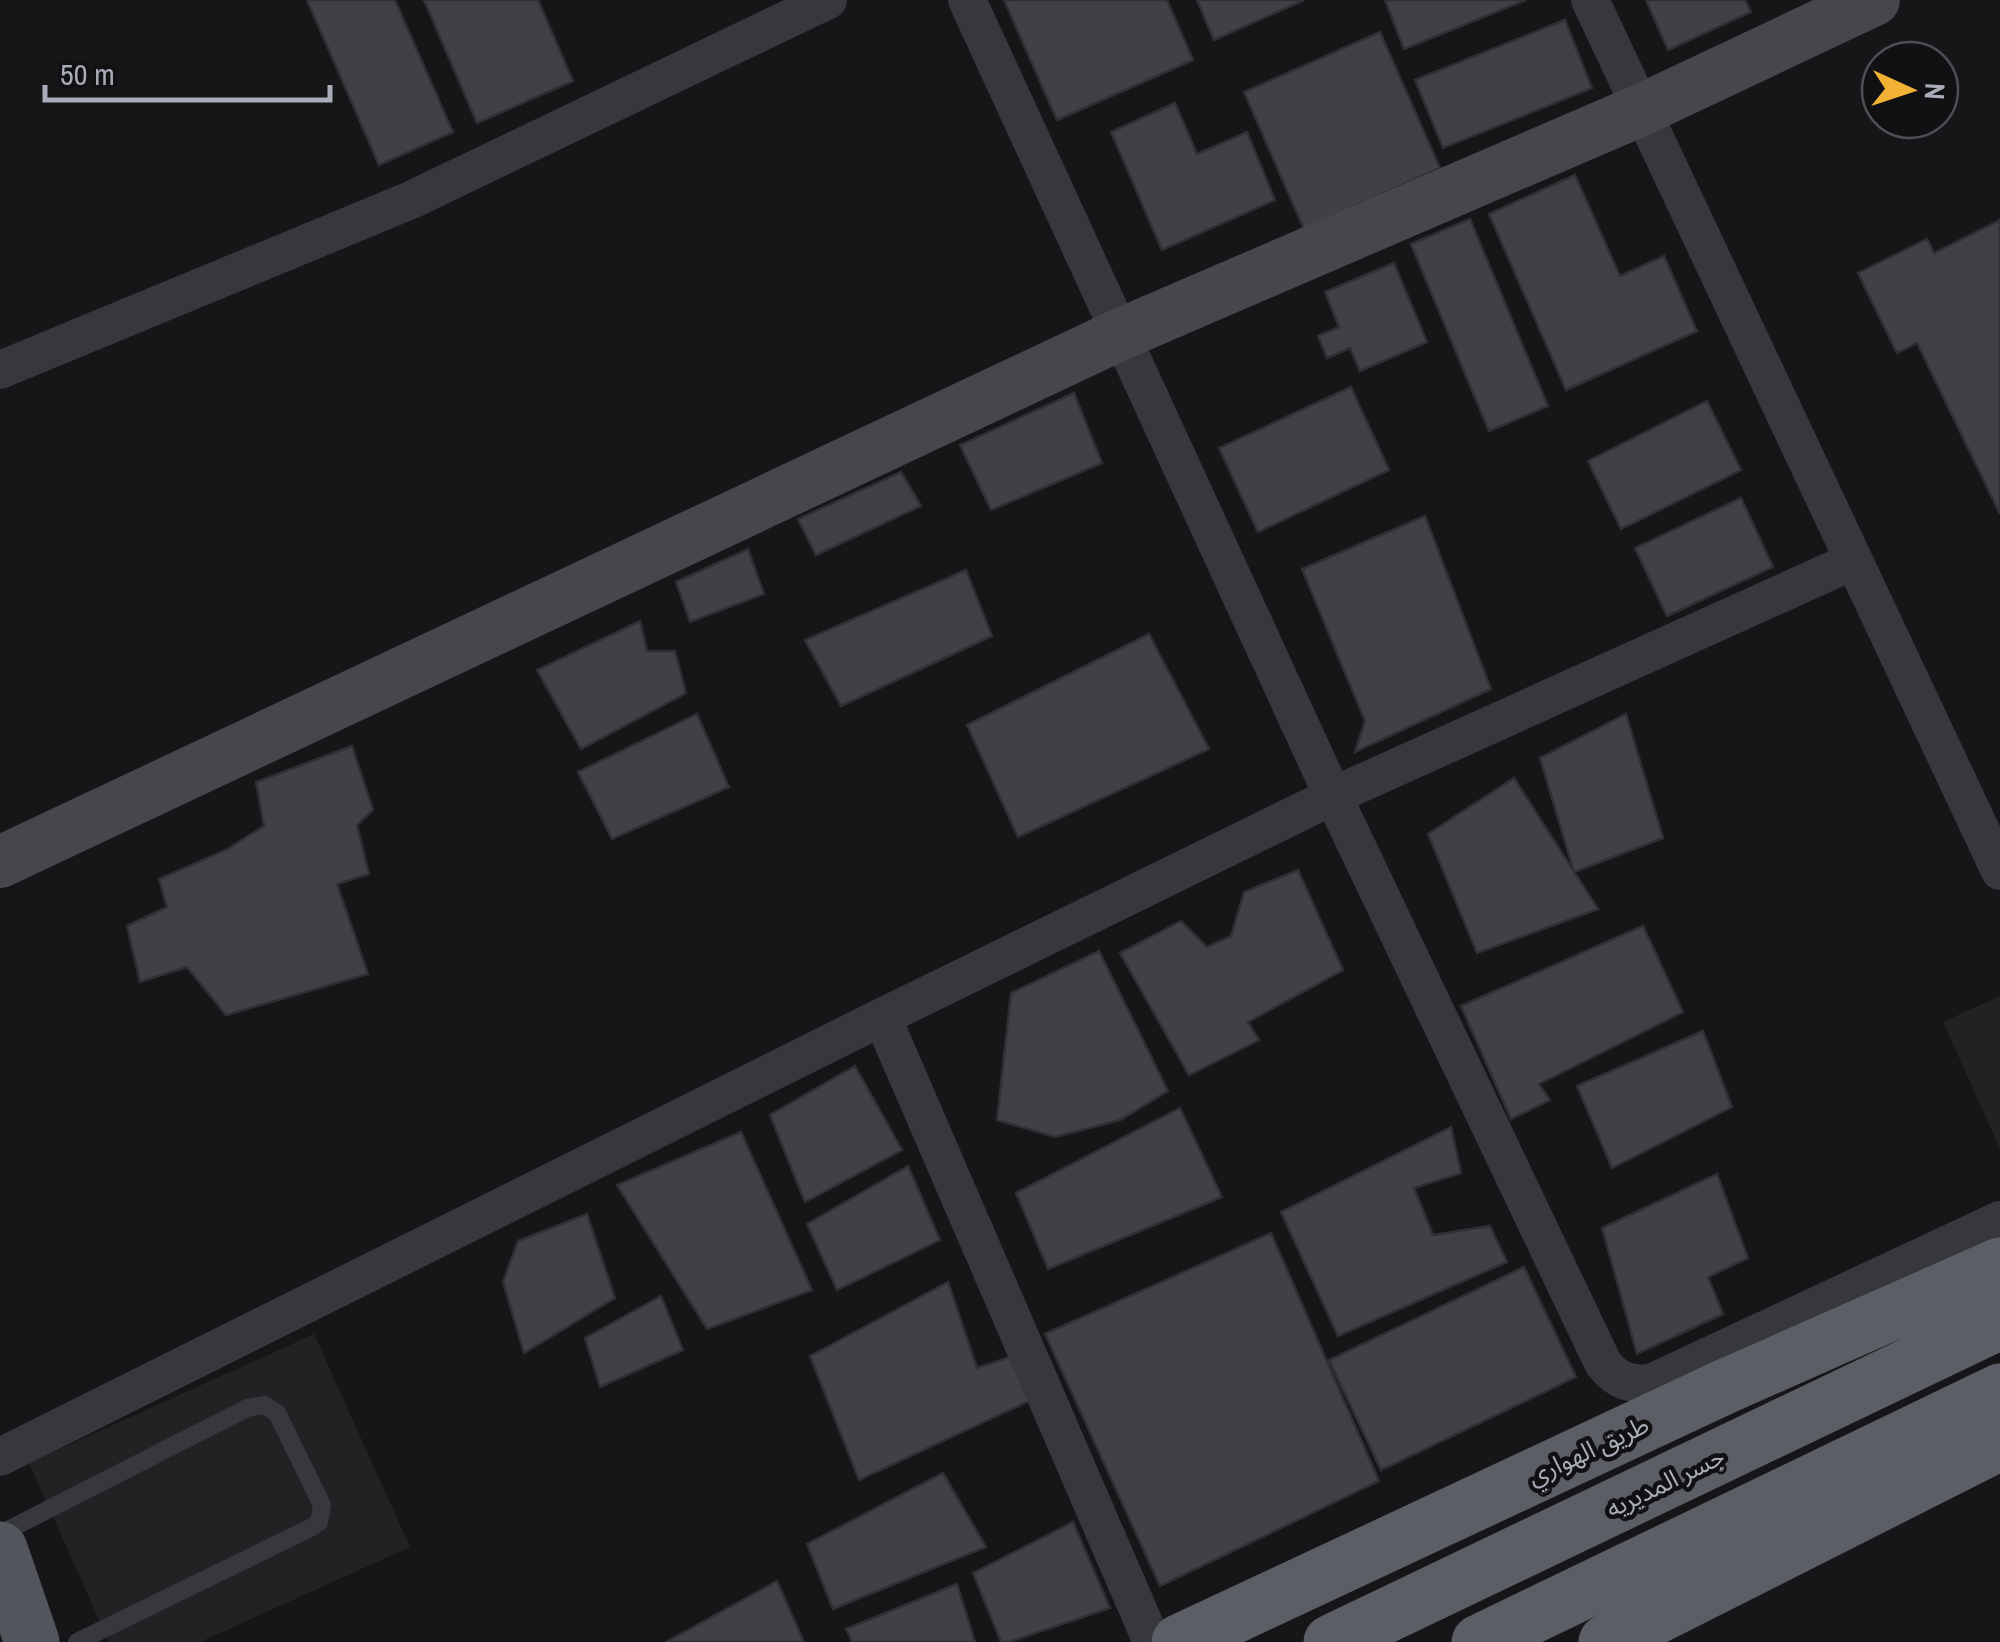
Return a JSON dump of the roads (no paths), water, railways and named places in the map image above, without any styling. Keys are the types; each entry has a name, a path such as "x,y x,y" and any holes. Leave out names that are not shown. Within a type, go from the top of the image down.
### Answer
{"highway":[{"name":"طريق الهواري","path":"1179,1642 1706,1395 2000,1265"},
{"name":"جسر المديريه","path":"1331,1642 2000,1322"},
{"path":"1479,1642 2000,1391"},
{"path":"1606,1642 2000,1443"}],"main road":[{"path":"0,862 1122,334 1641,110 1874,0"},
{"path":"0,1549 32,1642"}],"street":[{"path":"0,370 410,200 828,0"},
{"path":"966,0 1333,796 1603,1364 1624,1381 1651,1383 2000,1220"},
{"path":"1590,0 2000,872"},
{"path":"0,1457 1333,796 1854,561"},
{"path":"882,1017 1152,1642"}],"lane":[{"path":"0,1534 247,1408 264,1405 277,1413 322,1505 319,1522 77,1642"}]}
